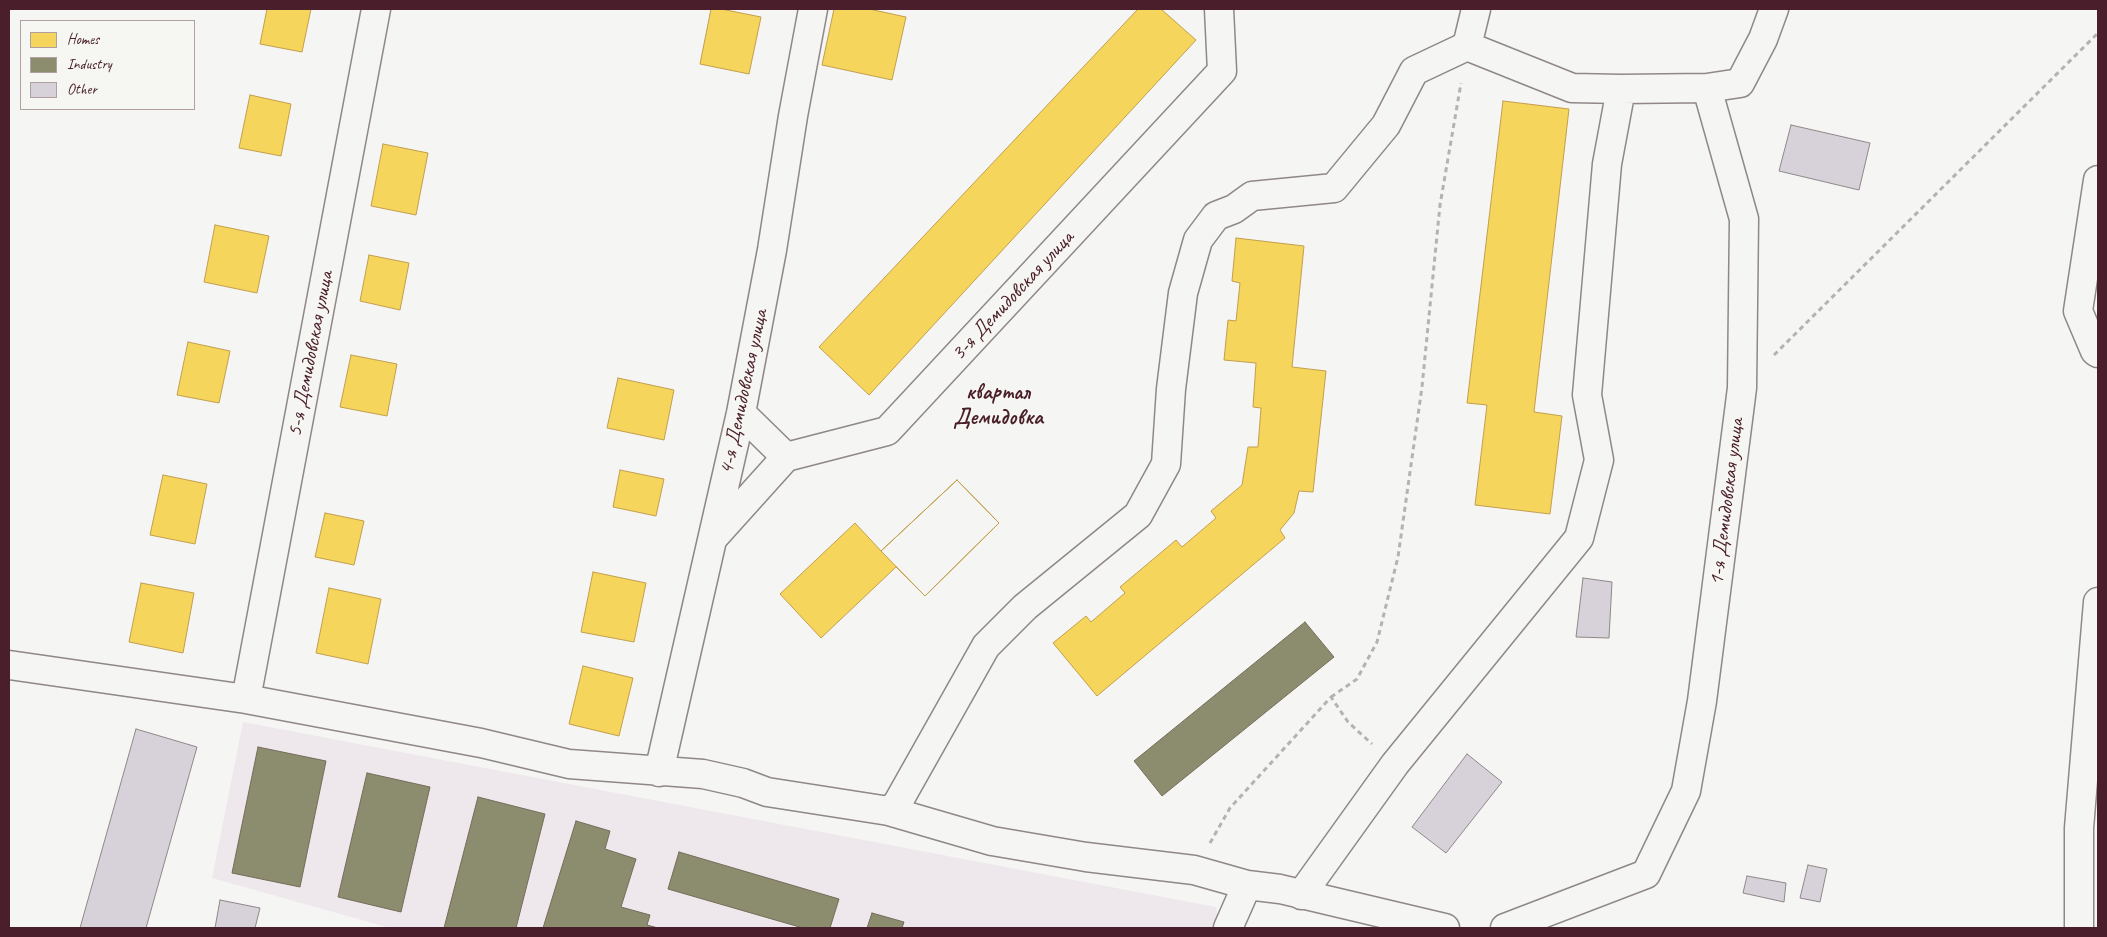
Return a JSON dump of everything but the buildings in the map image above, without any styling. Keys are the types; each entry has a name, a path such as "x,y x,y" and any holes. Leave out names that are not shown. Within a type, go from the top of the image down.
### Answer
{"street":[{"name":"5-я Демидовская улица","path":"246,699 376,9"},
{"name":"4-я Демидовская улица","path":"660,772 741,412 772,250 793,116 813,9"},
{"name":"3-я Демидовская улица","path":"786,457 887,431 1222,71 1219,9"},
{"path":"1467,46 1476,9"},
{"path":"889,811 897,804 986,646 1025,607 1138,515 1166,464 1171,388 1183,293 1198,240 1216,216 1234,209 1252,196 1334,188 1386,125 1414,71 1467,46 1572,88 1621,90 1707,88 1740,83 1763,39 1774,9"},
{"name":"1-я Демидовская улица","path":"1505,928 1646,874 1686,791 1702,701 1742,388 1744,219 1707,88"},
{"path":"1301,895 1395,764 1579,538 1600,460 1587,395 1607,164 1621,90"},
{"path":"2098,180 2078,311 2095,351 2098,353"},
{"path":"712,538 786,457 741,412"},
{"path":"2079,928 2079,828 2098,602"},
{"path":"9,665 246,699 481,743 568,764 703,774 743,783 767,792 889,811 992,841 1086,857 1194,870 1247,885 1280,889 1445,928"},
{"path":"1228,928 1247,885"}],"path":[{"path":"1742,388 2098,33"},
{"path":"1194,870 1230,808 1331,697 1357,679 1377,642 1398,557 1422,387 1440,205 1467,46"},
{"path":"1331,697 1348,722 1395,764"}],"shaded area":[{"path":"243,722 1216,907 1219,928 390,928 212,878"}],"district":[{"name":"квартал Демидовка","path":"998,406"}]}
